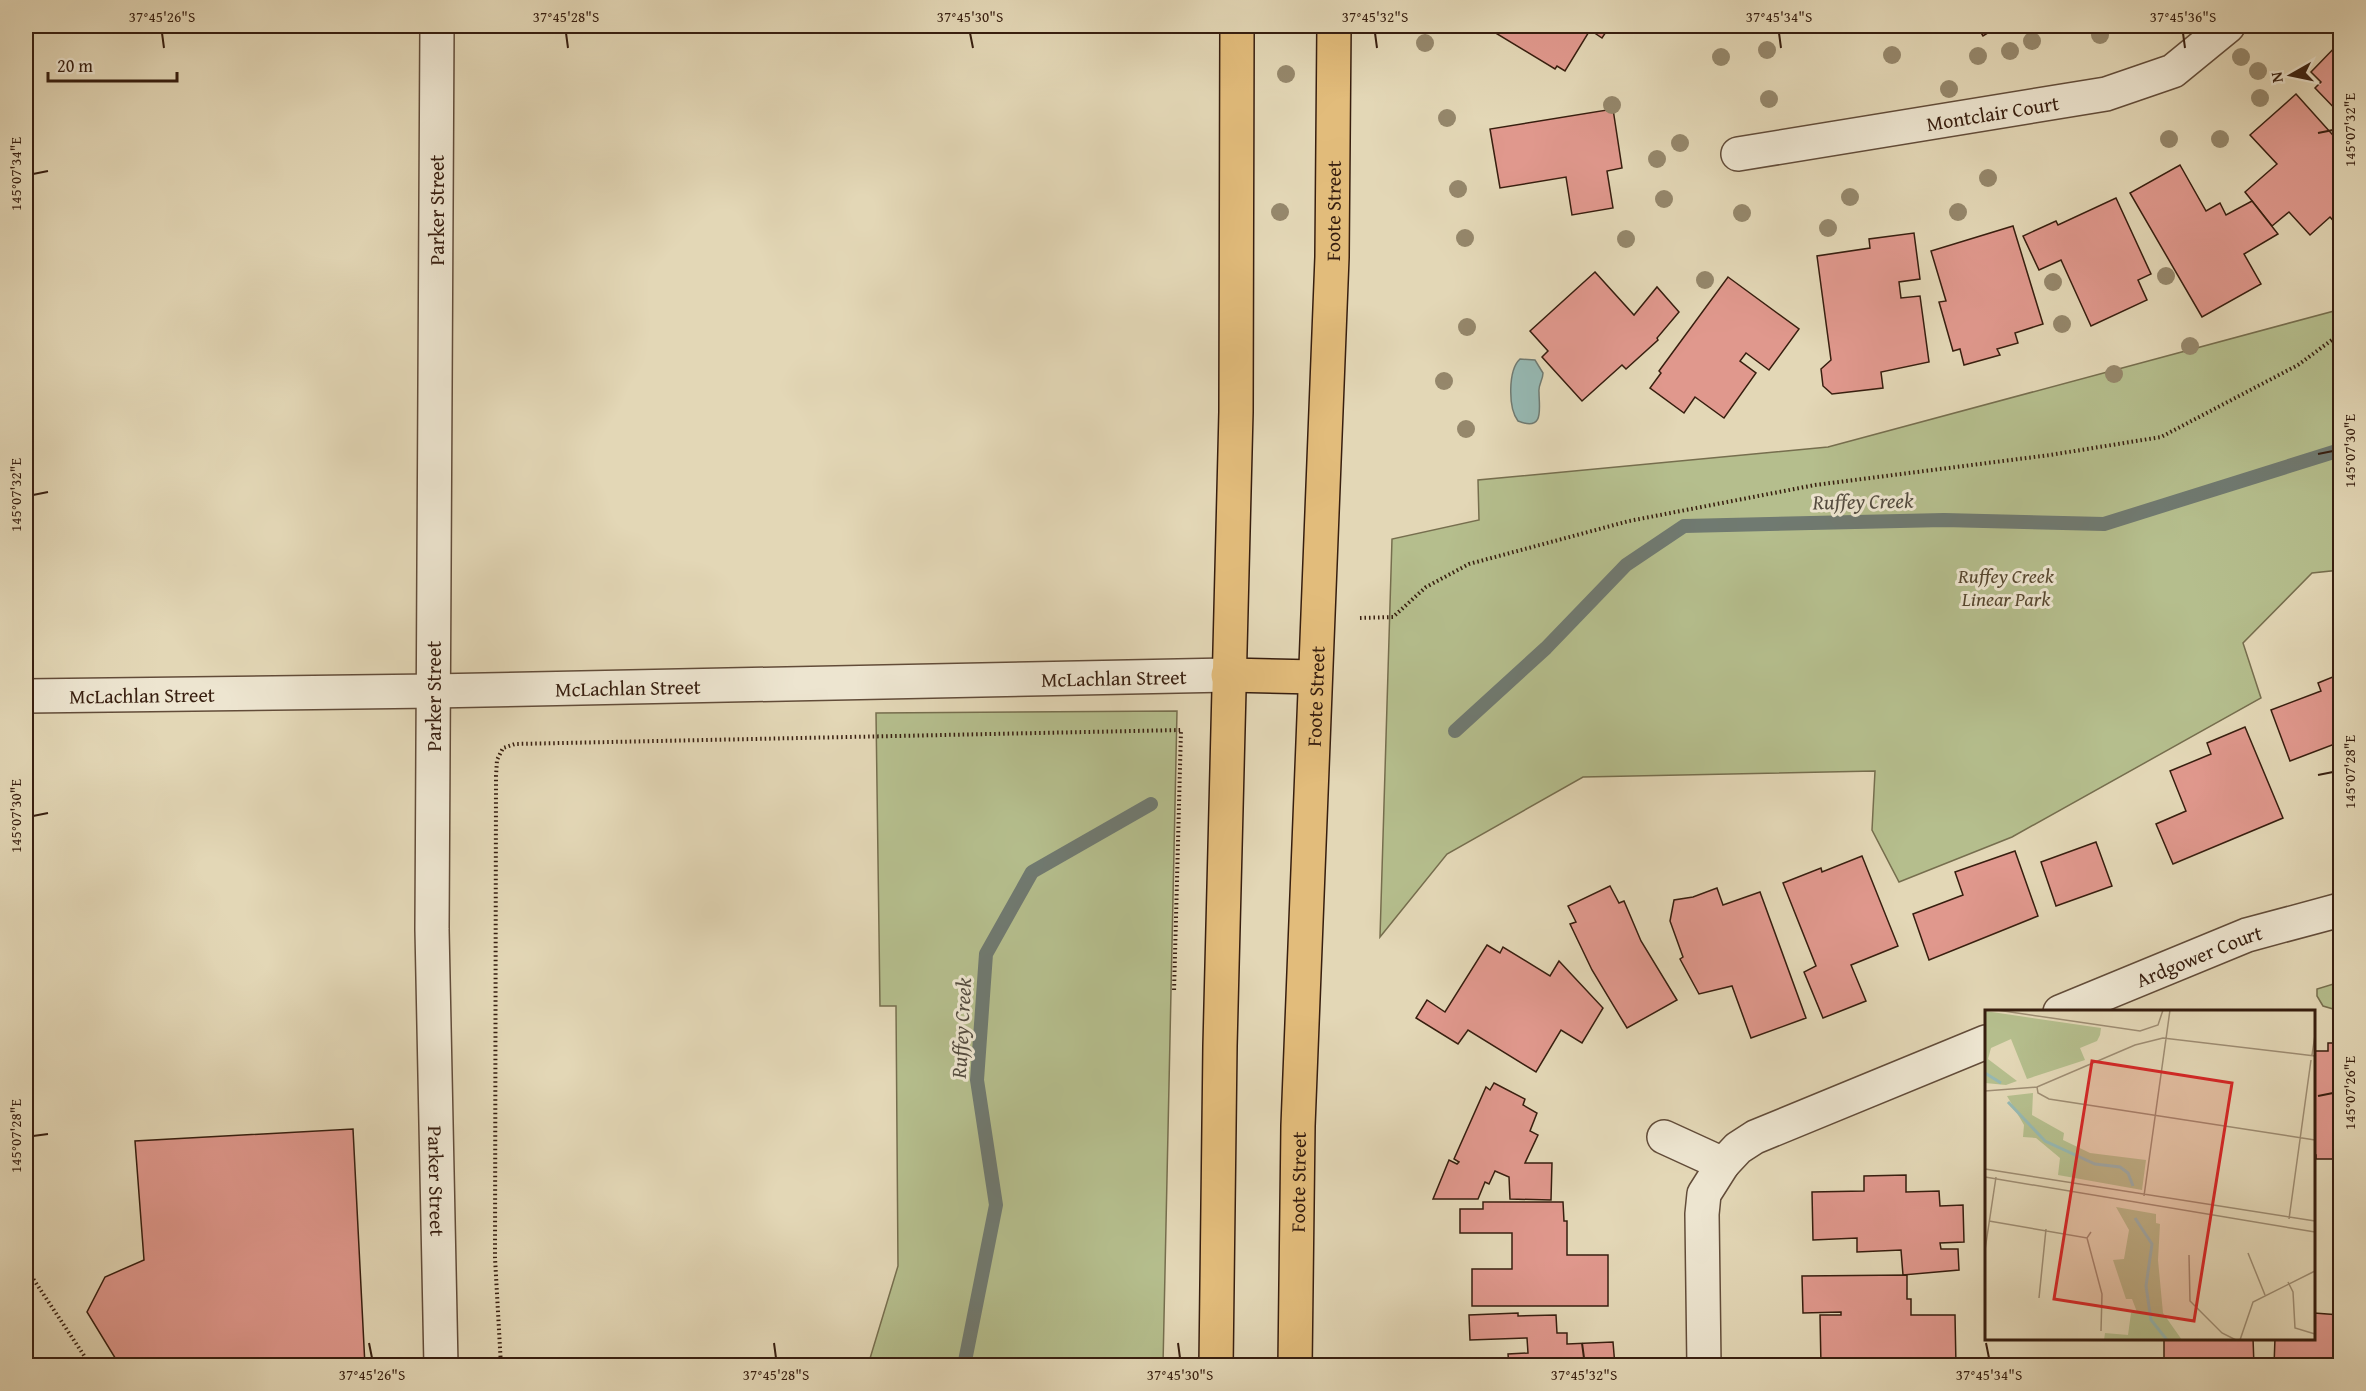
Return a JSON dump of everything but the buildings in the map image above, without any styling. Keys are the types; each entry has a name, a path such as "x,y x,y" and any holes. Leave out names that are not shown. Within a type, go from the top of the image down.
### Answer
{"main road":[{"path":"1216,1365 1228,675 1236,412 1238,26"},
{"name":"Foote Street","path":"1296,1365 1298,1126 1332,257 1334,26"},
{"path":"1228,675 1315,677"}],"street":[{"name":"Parker Street","path":"437,26 432,928 441,1365"},
{"name":"Montclair Court","path":"1738,154 2106,94 2173,71 2228,26"},
{"name":"McLachlan Street","path":"26,696 433,692 1228,675"},
{"name":"Ardgower Court","path":"2062,1010 2247,935 2340,910"},
{"path":"1704,1365 1703,1204 1704,1194 1723,1164 1737,1148 1755,1137 1985,1042"},
{"path":"1664,1137 1723,1164"}],"path":[{"path":"1360,618 1393,617 1426,587 1469,564 1629,521 1815,485 2050,455 2161,437 2298,365 2340,334"},
{"path":"501,1365 495,1258 496,776 497,760 503,748 515,744 1181,730 1174,992"},
{"path":"26,1268 91,1365"}],"green space":[{"name":"Ruffey Creek Linear Park","path":"2340,305 2340,570 2312,573 2243,643 2261,698 2012,837 1899,882 1872,830 1875,771 1583,777 1447,854 1380,937 1392,539 1479,520 1478,480 1828,447 2334,311"},
{"path":"1177,711 1163,1365 868,1365 898,1266 896,1006 880,1006 876,713"},
{"path":"2340,982 2340,1011 2323,1006 2317,996 2317,989"}],"water":[{"path":"1520,359 1535,360 1543,373 1539,389 1539,417 1537,421 1527,424 1518,421 1511,399 1511,380"}],"waterway":[{"name":"Ruffey Creek","path":"1455,731 1546,648 1626,565 1684,526 1944,520 2104,524 2340,450"},
{"name":"Ruffey Creek","path":"964,1366 996,1205 977,1080 986,954 1032,872 1151,804"}]}
